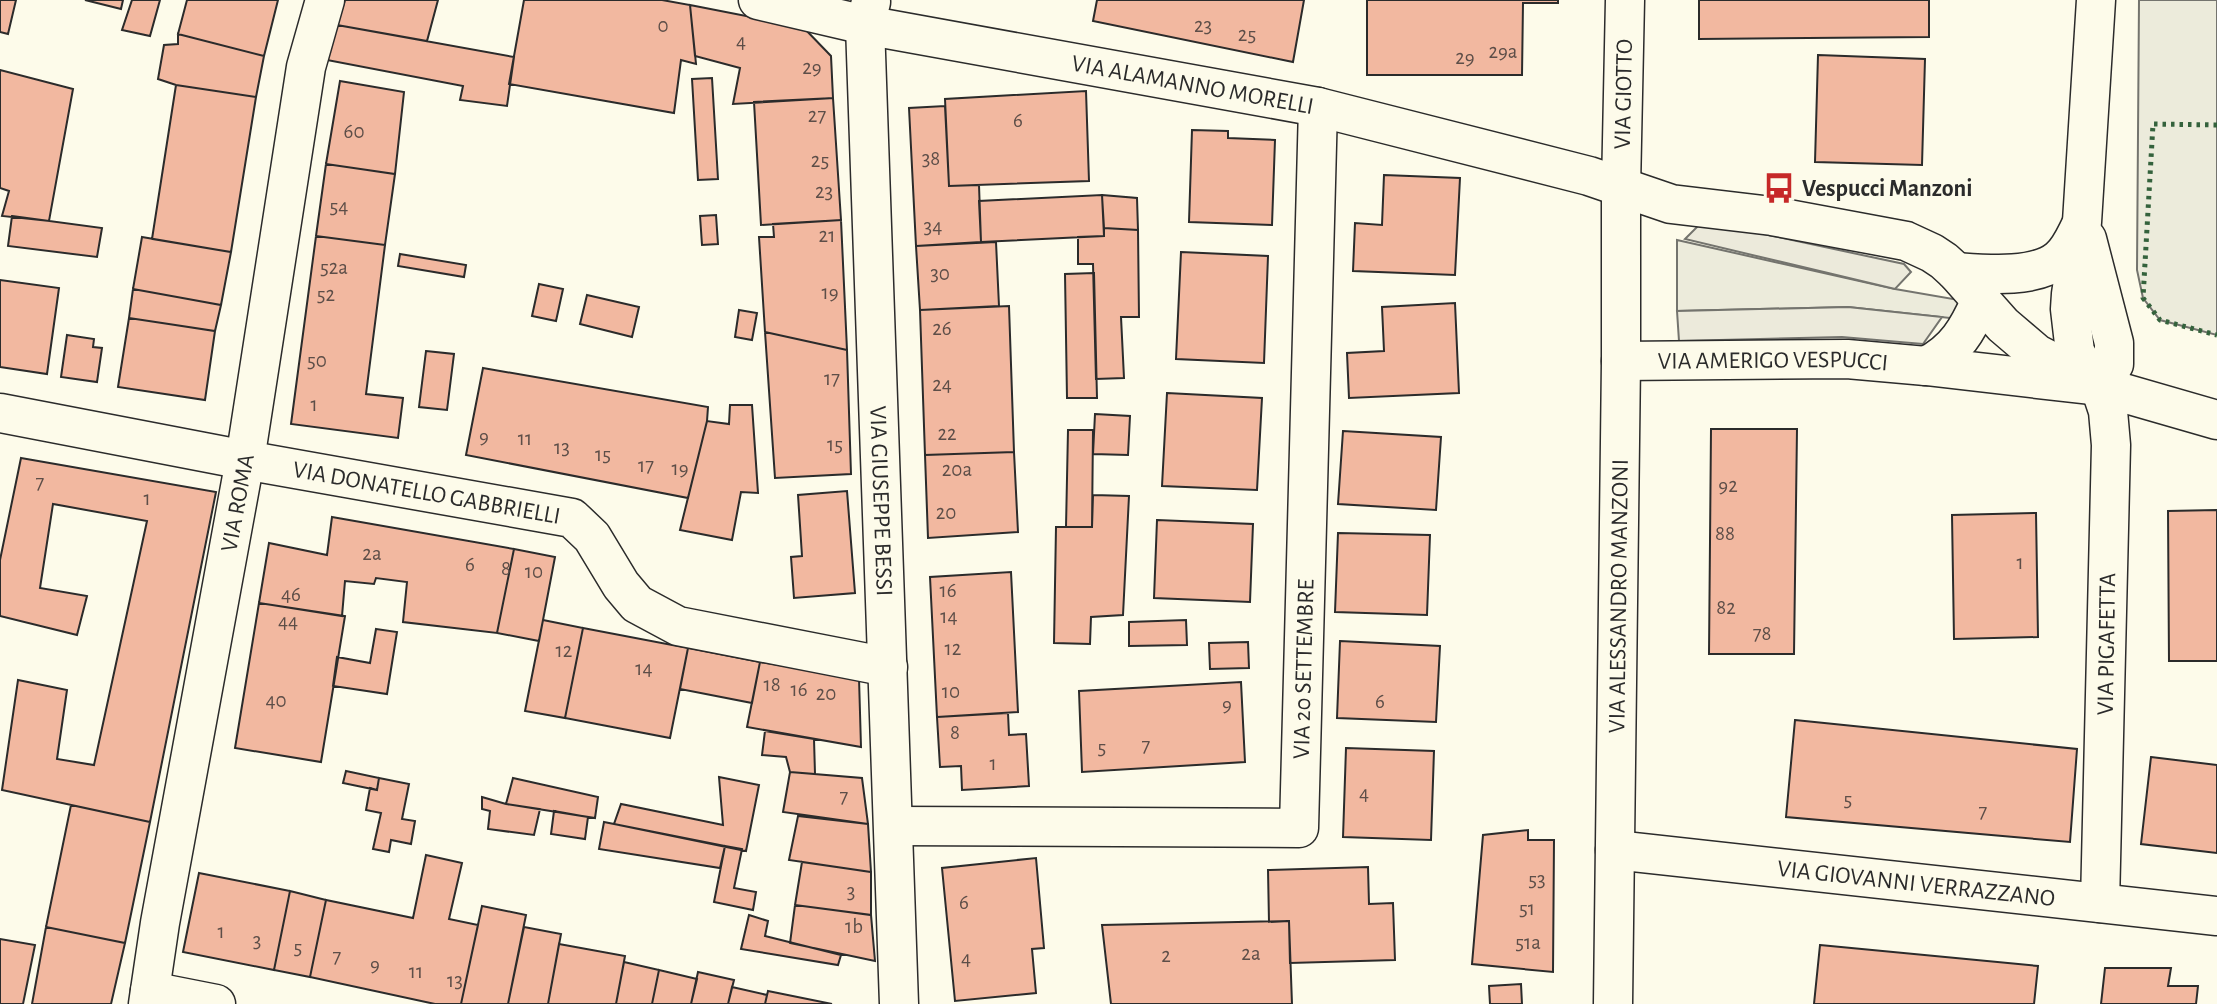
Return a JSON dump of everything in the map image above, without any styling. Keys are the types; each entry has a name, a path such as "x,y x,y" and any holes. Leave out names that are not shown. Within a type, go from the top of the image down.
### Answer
{"street":[{"name":"VIA ROMA","path":"149,998 160,923 245,460 306,67 325,0"},
{"name":"VIA ALAMANNO MORELLI","path":"758,0 868,12 1318,107 1589,176 1621,188"},
{"name":"VIA GIOTTO","path":"1621,188 1625,0"},
{"path":"2096,0 2082,222 2071,294 2072,328 2078,359 2099,386"},
{"name":"VIA GIUSEPPE BESSI","path":"868,12 899,1004"},
{"name":"VIA 20 SETTEMBRE","path":"894,826 1299,828 1318,107"},
{"name":"VIA AMERIGO VESPUCCI","path":"1621,188 1671,204 1772,216 1906,241 1932,253 1956,272 2003,325 2037,354 2099,386"},
{"name":"VIA ALESSANDRO MANZONI","path":"1613,1004 1621,188"},
{"path":"1956,272 2012,273 2051,265 2068,250 2082,222"},
{"path":"1926,366 1940,359 1962,339 1981,300"},
{"name":"VIA AMERIGO VESPUCCI","path":"1621,360 1847,359 1926,366 2099,386 2217,420"},
{"name":"VIA PIGAFETTA","path":"2099,386 2108,411 2111,445 2100,903"},
{"name":"VIA DONATELLO GABBRIELLI","path":"0,413 572,518 592,537 621,585 637,604 661,618 678,626 888,667"},
{"name":"VIA GIOVANNI VERRAZZANO","path":"1615,850 2217,916"},
{"path":"149,998 216,1004"}],"shaded area":[{"path":"2139,0 2217,0 2217,335 2160,320 2143,298 2137,270"},
{"path":"1703,221 1904,264 1911,272 1895,289 1685,239"},
{"path":"1677,240 1895,289 1959,300 1958,314 1950,318 1848,307 1677,311"},
{"path":"1848,307 1942,317 1923,344 1842,337 1679,341 1677,311"}],"building":[{"path":"0,0 16,0 8,34 0,32"},
{"path":"85,0 123,0 121,9"},
{"path":"132,0 160,0 150,36 122,30"},
{"path":"187,0 278,0 264,56 178,34"},
{"path":"345,0 438,0 427,41 337,25"},
{"path":"524,0 662,0 690,5 696,64 681,60 674,113 509,84"},
{"path":"1097,0 1304,0 1293,62 1093,21"},
{"path":"1367,0 1558,0 1558,3 1523,3 1522,75 1367,75"},
{"path":"1699,0 1929,0 1929,37 1699,39"},
{"path":"690,5 803,27 831,56 833,98 733,104 740,68 695,56"},
{"path":"337,25 514,57 507,106 460,100 463,86 327,60"},
{"path":"178,34 264,56 256,97 176,85 158,79 164,45 178,44"},
{"path":"1818,55 1925,59 1922,165 1815,162"},
{"path":"0,70 73,89 49,221 2,216 9,191 0,188"},
{"path":"712,78 718,179 698,180 692,79"},
{"path":"340,81 404,92 395,174 326,164"},
{"path":"176,85 256,97 231,252 152,239"},
{"path":"1086,91 1089,181 949,186 945,99"},
{"path":"833,98 841,220 761,225 754,102"},
{"path":"945,106 949,186 979,185 981,242 916,246 909,108"},
{"path":"1192,130 1228,131 1228,138 1275,140 1272,225 1189,222"},
{"path":"326,164 395,174 385,245 316,236"},
{"path":"1384,175 1460,178 1455,275 1353,271 1355,223 1382,225"},
{"path":"1102,195 1137,198 1138,230 1104,228"},
{"path":"1102,195 1104,236 981,242 979,201"},
{"path":"716,215 718,244 702,245 700,216"},
{"path":"12,216 102,228 97,257 8,246"},
{"path":"841,220 847,350 765,332 759,237 774,237 773,224"},
{"path":"1104,228 1138,230 1139,317 1121,317 1124,378 1096,379 1093,264 1078,264 1078,237 1104,236"},
{"path":"316,236 385,245 366,394 403,398 398,438 291,424"},
{"path":"142,237 231,252 221,305 133,289"},
{"path":"996,242 999,306 920,310 916,246"},
{"path":"1181,252 1268,256 1264,363 1176,359"},
{"path":"400,254 466,265 464,277 398,266"},
{"path":"1094,273 1097,398 1067,398 1065,274"},
{"path":"0,280 59,288 47,374 0,367"},
{"path":"539,284 563,289 556,321 532,316"},
{"path":"133,289 221,305 215,331 129,318"},
{"path":"587,295 639,307 632,337 580,324"},
{"path":"1455,303 1459,393 1349,398 1347,353 1384,351 1382,307"},
{"path":"1009,306 1014,452 925,455 920,310"},
{"path":"739,310 757,313 752,340 735,337"},
{"path":"129,318 215,331 205,400 118,387"},
{"path":"765,332 847,350 851,474 775,478"},
{"path":"67,335 94,339 93,347 102,348 97,382 61,377"},
{"path":"426,351 454,354 447,410 419,407"},
{"path":"483,368 708,407 688,498 466,455"},
{"path":"1167,393 1262,398 1257,490 1162,486"},
{"path":"730,405 752,405 758,493 741,492 732,540 680,530 707,421 729,424"},
{"path":"1095,414 1130,416 1128,455 1093,454"},
{"path":"1711,429 1797,429 1794,654 1709,654"},
{"path":"1068,430 1093,430 1092,527 1066,527"},
{"path":"1343,431 1441,437 1436,510 1338,504"},
{"path":"1014,452 1018,532 928,538 925,455"},
{"path":"21,458 216,492 150,822 2,790 18,680 67,690 57,759 94,765 147,521 53,504 40,588 87,596 77,635 0,616 0,560"},
{"path":"847,491 855,593 794,598 791,557 802,556 798,495"},
{"path":"1093,495 1129,496 1123,615 1091,617 1090,644 1054,643 1056,527 1092,527"},
{"path":"2217,510 2217,661 2169,661 2168,511"},
{"path":"2036,513 2038,637 1954,639 1952,515"},
{"path":"332,517 514,549 497,633 403,622 407,582 376,578 374,584 345,581 342,616 259,603 269,543 327,555"},
{"path":"1157,520 1253,524 1250,602 1154,598"},
{"path":"1338,533 1430,535 1427,615 1335,612"},
{"path":"514,549 555,557 539,641 497,633"},
{"path":"1011,572 1018,712 937,717 930,577"},
{"path":"259,603 345,616 321,762 235,748"},
{"path":"543,620 583,628 565,718 525,711"},
{"path":"1186,620 1187,645 1129,646 1129,622"},
{"path":"583,628 688,648 670,738 565,718"},
{"path":"376,629 397,632 387,694 333,686 337,657 370,663"},
{"path":"1340,641 1440,646 1436,722 1337,718"},
{"path":"1248,642 1249,668 1210,669 1209,643"},
{"path":"688,648 760,662 752,703 680,689"},
{"path":"760,662 859,678 861,747 747,727"},
{"path":"1241,682 1245,762 1082,772 1079,691"},
{"path":"1008,713 1009,735 1026,734 1029,786 962,790 961,766 940,767 937,717"},
{"path":"1795,720 2077,749 2070,842 1786,817"},
{"path":"765,731 814,739 815,774 790,772 786,757 762,755"},
{"path":"1346,748 1434,751 1431,840 1343,837"},
{"path":"2151,757 2217,765 2217,853 2141,844"},
{"path":"346,771 379,778 377,790 343,783"},
{"path":"790,772 862,778 868,824 783,812"},
{"path":"719,777 759,785 746,851 614,824 621,804 723,825"},
{"path":"379,778 409,784 402,819 415,821 411,844 391,840 389,852 373,849 381,813 366,810 370,788 377,790"},
{"path":"513,778 598,797 595,818 506,804"},
{"path":"482,797 540,809 534,835 488,829 490,811 482,809"},
{"path":"71,805 150,822 125,943 46,927"},
{"path":"554,811 588,817 585,839 551,834"},
{"path":"798,816 868,824 871,872 789,860"},
{"path":"604,822 725,846 720,868 599,849"},
{"path":"1528,830 1528,840 1554,840 1553,972 1472,964 1483,835"},
{"path":"725,846 742,849 734,888 756,892 753,910 714,902"},
{"path":"426,855 462,863 449,919 478,925 461,1004 435,1004 310,977 326,900 413,918"},
{"path":"1036,858 1044,948 1032,949 1036,993 955,1001 942,868"},
{"path":"802,862 871,872 871,915 795,905"},
{"path":"1368,867 1369,904 1393,903 1395,960 1290,963 1289,921 1269,922 1268,870"},
{"path":"199,873 290,891 274,970 183,952"},
{"path":"290,891 326,900 310,977 274,970"},
{"path":"795,905 871,915 875,961 790,943"},
{"path":"482,906 526,915 508,1004 461,1004"},
{"path":"749,915 768,921 765,936 841,955 838,965 741,949"},
{"path":"1289,921 1292,1004 1111,1004 1102,925"},
{"path":"46,927 125,943 111,1004 32,1004"},
{"path":"524,927 561,934 548,1004 508,1004"},
{"path":"0,939 35,945 23,1004 0,1004"},
{"path":"559,944 625,956 616,1004 548,1004"},
{"path":"1820,945 2038,966 2034,1004 1814,1004"},
{"path":"624,962 659,970 652,1004 616,1004"},
{"path":"2105,968 2171,968 2168,986 2198,986 2196,1004 2101,1004"},
{"path":"659,970 697,979 691,1004 652,1004"},
{"path":"698,972 734,980 728,1004 691,1004"},
{"path":"1521,984 1522,1004 1490,1004 1489,986"},
{"path":"732,987 767,995 765,1004 728,1004"},
{"path":"768,991 832,1004 765,1004"}],"hedge":[{"path":"2217,125 2153,124 2143,298 2160,320 2217,335"}],"place":[{"name":"Vespucci Manzoni","path":"1779,188"}]}
